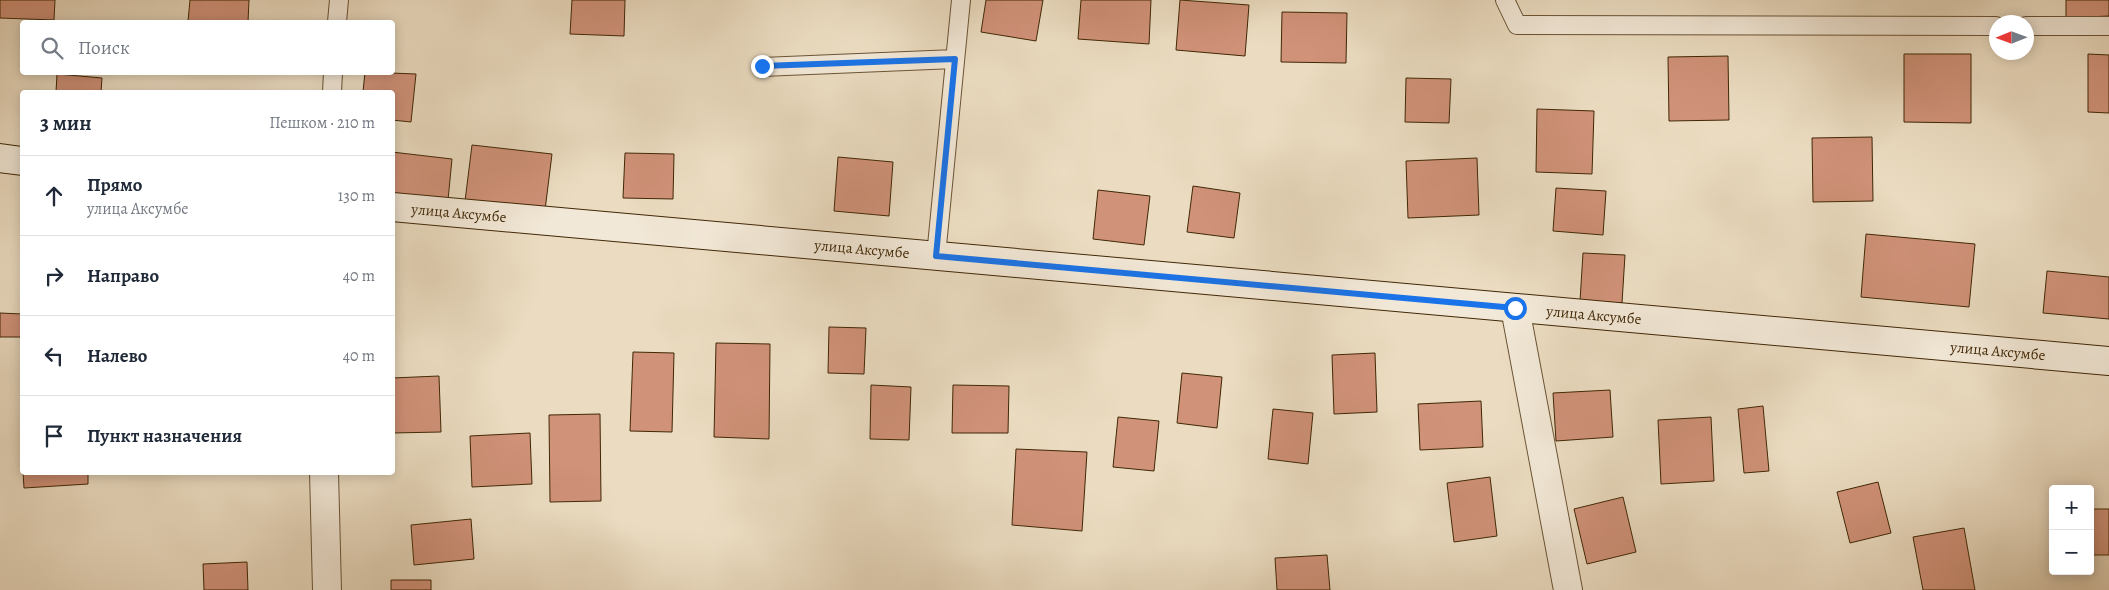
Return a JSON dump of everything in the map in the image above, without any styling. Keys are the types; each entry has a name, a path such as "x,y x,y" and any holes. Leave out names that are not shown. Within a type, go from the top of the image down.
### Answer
{"main road":[{"path":"0,158 20,161"},
{"name":"улица Аксумбе","path":"395,207 2109,361"},
{"path":"1515,308 1568,590"},
{"path":"324,475 326,590"}],"lane":[{"path":"337,20 339,0"},
{"path":"936,256 961,0"},
{"path":"1505,0 1517,25 1989,26"},
{"path":"2034,26 2109,26"},
{"path":"762,66 955,59"},
{"path":"332,90 333,75"}],"building":[{"path":"0,0 55,0 54,20 0,18"},
{"path":"190,0 249,0 248,20 188,20"},
{"path":"572,0 625,0 624,36 570,34"},
{"path":"986,0 1043,0 1036,41 981,32"},
{"path":"1081,0 1151,0 1149,44 1078,39"},
{"path":"1180,0 1249,5 1245,56 1176,50"},
{"path":"2066,0 2109,0 2109,16 2066,18"},
{"path":"1282,12 1347,13 1346,63 1281,62"},
{"path":"1904,54 1971,54 1971,123 1904,122"},
{"path":"2088,54 2109,55 2109,113 2088,112"},
{"path":"1728,56 1729,120 1669,121 1668,57"},
{"path":"416,74 411,122 395,120 395,90 363,90 365,75"},
{"path":"57,75 102,78 101,90 56,90"},
{"path":"1406,78 1451,79 1449,123 1405,122"},
{"path":"1537,109 1594,111 1592,174 1536,172"},
{"path":"1872,137 1873,201 1813,202 1812,138"},
{"path":"472,145 552,154 545,210 465,201"},
{"path":"395,152 452,159 448,200 395,194"},
{"path":"625,153 674,154 673,199 623,198"},
{"path":"838,157 893,162 889,216 834,211"},
{"path":"1477,158 1479,215 1408,218 1406,161"},
{"path":"1193,186 1240,193 1234,238 1187,232"},
{"path":"1556,188 1606,191 1603,235 1553,231"},
{"path":"1098,190 1150,196 1144,245 1093,239"},
{"path":"1866,234 1975,244 1969,307 1861,297"},
{"path":"1583,253 1625,255 1622,303 1580,301"},
{"path":"2047,271 2109,277 2109,319 2043,313"},
{"path":"0,313 20,314 20,337 0,337"},
{"path":"829,327 866,328 864,374 828,373"},
{"path":"716,343 770,344 769,439 714,437"},
{"path":"633,352 674,353 672,432 630,431"},
{"path":"1375,353 1377,412 1334,414 1332,355"},
{"path":"1182,373 1222,377 1217,428 1177,423"},
{"path":"439,376 441,432 395,433 395,378"},
{"path":"871,385 911,387 909,440 870,439"},
{"path":"953,385 1009,386 1008,433 952,433"},
{"path":"1610,390 1613,437 1556,441 1553,393"},
{"path":"1481,401 1483,447 1420,450 1418,404"},
{"path":"1763,406 1769,471 1744,473 1738,409"},
{"path":"1273,409 1313,413 1308,464 1268,459"},
{"path":"600,414 601,501 550,502 549,415"},
{"path":"1118,417 1159,421 1154,471 1113,467"},
{"path":"1711,417 1714,481 1661,484 1658,420"},
{"path":"530,433 532,484 472,487 470,436"},
{"path":"1016,449 1087,452 1082,531 1012,525"},
{"path":"23,475 88,475 88,484 24,488"},
{"path":"1490,477 1497,536 1454,542 1447,483"},
{"path":"1878,482 1891,533 1850,543 1837,492"},
{"path":"1623,497 1636,552 1587,564 1574,509"},
{"path":"2094,509 2109,509 2109,555 2094,555"},
{"path":"471,519 474,559 414,565 411,525"},
{"path":"1964,528 1975,590 1923,590 1913,537"},
{"path":"1327,555 1330,590 1277,590 1275,558"},
{"path":"247,562 248,590 204,590 203,564"},
{"path":"391,580 431,580 431,590 391,590"}],"route":[{"path":"762,66 955,59 936,256 1515,308"}]}
